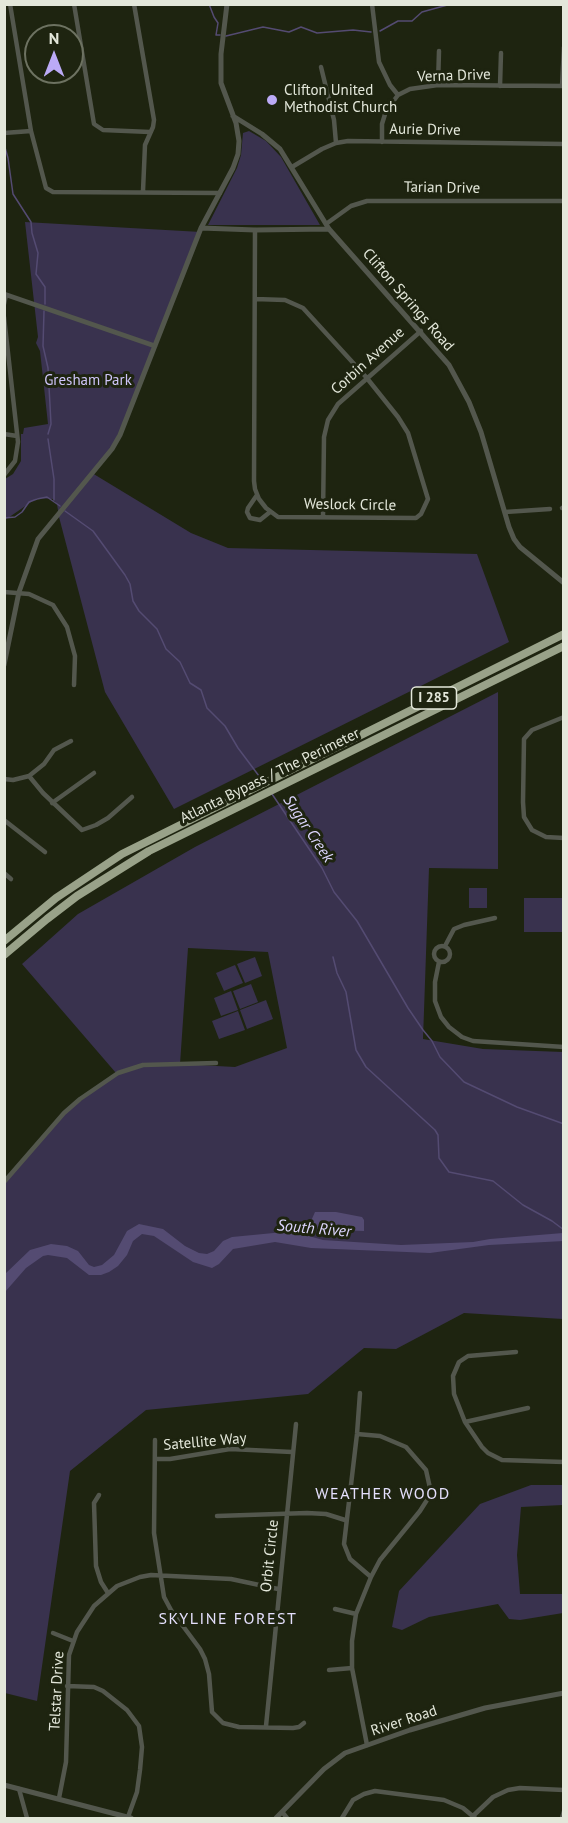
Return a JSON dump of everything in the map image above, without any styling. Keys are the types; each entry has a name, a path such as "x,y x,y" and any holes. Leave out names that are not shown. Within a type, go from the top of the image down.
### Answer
{"highway":[{"name":"Atlanta Bypass / The Perimeter","path":"4,941 56,898 122,854 564,634"},
{"name":"Atlanta Bypass / The Perimeter","path":"4,955 91,886 131,862 564,646"}],"street":[{"path":"10,4 32,131 44,184 48,190 53,192 220,193"},
{"path":"74,4 93,124 103,130 150,132"},
{"path":"134,4 154,120 145,145 143,191"},
{"path":"4,665 19,592 38,539 120,435 201,228 234,168 239,141 220,74 227,4"},
{"path":"372,4 379,62 390,85 398,95"},
{"path":"563,87 564,47"},
{"path":"438,85 440,51"},
{"path":"500,86 501,53"},
{"path":"321,67 334,120 336,143"},
{"name":"Verna Drive","path":"382,142 382,124 386,111 398,95 424,86 563,87"},
{"name":"Clifton Springs Road","path":"232,116 273,142 292,167 328,226 449,365 469,402 481,432 509,527 520,547 563,583"},
{"path":"4,133 32,131"},
{"name":"Aurie Drive","path":"292,167 308,156 336,143 564,144"},
{"name":"Tarian Drive","path":"328,226 351,206 367,201 564,201"},
{"path":"201,228 255,230 328,226"},
{"path":"255,230 254,481 257,495 270,512"},
{"path":"4,304 5,294 155,346"},
{"name":"Weslock Circle","path":"255,299 285,300 303,308 366,377 408,433 428,499 426,506 416,518 278,517 270,512 260,520 250,518 247,512 257,495"},
{"path":"4,317 7,364 17,436 15,461 4,475"},
{"name":"Corbin Avenue","path":"323,517 324,436 328,420 338,404 366,377 421,331"},
{"path":"4,434 17,436"},
{"path":"505,512 550,509"},
{"path":"4,592 19,592 39,597 53,605 67,627 75,660 74,685"},
{"path":"564,717 527,734 523,744 523,809 527,824 539,835 564,838"},
{"path":"4,779 13,780 29,776 44,764 54,750 70,741"},
{"path":"52,803 94,773"},
{"path":"29,776 79,829 86,830 117,812 132,797"},
{"path":"4,820 45,852"},
{"path":"4,873 11,879"},
{"path":"445,946 454,929 495,918"},
{"path":"439,962 447,960 450,956 445,946"},
{"path":"439,962 435,958 434,951 438,947 445,946"},
{"path":"439,962 435,982 435,1001 441,1017 449,1027 462,1036 473,1041 564,1047"},
{"path":"4,1182 64,1113 80,1098 118,1073 142,1065 216,1063"},
{"path":"516,1352 468,1356 459,1362 453,1376 454,1394 465,1422 482,1447 496,1457 513,1461 564,1462"},
{"path":"360,1393 344,1544 358,1568 371,1577"},
{"path":"465,1422 528,1408"},
{"name":"Orbit Circle","path":"266,1726 296,1424"},
{"path":"357,1434 380,1436 406,1447 426,1470 430,1488 427,1500 410,1525 380,1560 356,1614 352,1641 352,1668 367,1745"},
{"path":"155,1440 154,1533 164,1597 205,1659 209,1674 210,1706 214,1716 223,1723 231,1725 292,1728 304,1723"},
{"name":"Satellite Way","path":"156,1459 170,1459 230,1449 292,1452"},
{"path":"99,1495 94,1503 96,1566 100,1582 108,1593"},
{"path":"217,1516 326,1514 345,1520"},
{"name":"Telstar Drive","path":"59,1798 66,1762 69,1655 73,1641 94,1606 108,1593 133,1579 160,1575 231,1579 279,1589"},
{"path":"335,1609 356,1614"},
{"path":"53,1632 73,1641"},
{"path":"329,1670 352,1668"},
{"path":"4,1785 129,1818 137,1792 140,1770 142,1747 139,1726 127,1710 103,1691 94,1687 67,1686"},
{"name":"River Road","path":"276,1818 334,1760 345,1753 485,1708 564,1694"},
{"path":"342,1818 353,1800 375,1791 444,1800 458,1805 474,1817 493,1797 508,1790 520,1788 564,1790"},
{"path":"19,1789 27,1818"},
{"path":"562,1818 564,1810"},
{"path":"283,1813 288,1818"}],"green space":[{"path":"249,131 266,141 281,157 320,225 208,225 237,168 243,133"},
{"name":"Gresham Park","path":"25,222 201,232 117,441 92,473 191,533 228,548 477,554 509,642 174,809 105,692 57,504 53,499 37,498 5,520 5,479 13,474 21,461 21,434 24,428 48,424 40,351 36,343 38,337"},
{"path":"498,692 498,869 429,868 423,1039 483,1049 563,1052 563,1319 464,1313 396,1349 364,1348 308,1394 146,1410 70,1471 37,1701 5,1693 5,1181 55,1121 116,1073 22,964 78,914 195,847","holes":["188,948 268,952 287,1048 235,1067 180,1064"]},
{"path":"469,888 487,888 487,908 469,908"},
{"path":"524,898 563,898 563,932 524,932"},
{"path":"255,957 262,976 245,983 237,964"},
{"path":"235,965 243,983 224,991 216,973"},
{"path":"251,984 258,1002 240,1009 233,991"},
{"path":"231,991 238,1010 221,1016 214,998"},
{"path":"266,1000 273,1019 247,1029 240,1010"},
{"path":"238,1011 245,1030 219,1039 212,1021"},
{"path":"531,1485 563,1485 563,1505 521,1507 517,1555 520,1594 563,1594 563,1613 520,1620 509,1619 498,1604 429,1617 402,1630 392,1627 399,1591 480,1504"}],"water":[{"path":"315,1212 336,1212 362,1217 364,1231 314,1229 311,1221"},
{"name":"South River","path":"139,1224 163,1229 185,1246 207,1254 232,1237 284,1232 323,1240 401,1245 473,1242 563,1233 564,1241 489,1245 430,1253 311,1248 275,1242 233,1249 212,1268 193,1262 154,1236 142,1234 133,1241 127,1255 118,1266 109,1272 89,1275 67,1258 48,1255 26,1268 5,1292 5,1274 30,1250 51,1244 67,1246 78,1251 89,1265 94,1267 102,1265 114,1255 127,1231"}],"waterway":[{"path":"209,4 218,23 216,35 220,35"},
{"path":"380,31 398,21 412,21 422,12 451,4"},
{"path":"226,36 263,27 289,32 301,27 317,33 353,30 371,32"},
{"path":"4,144 13,194 31,222 38,253 36,274 45,287 45,304"},
{"path":"44,311 43,346 48,368 51,424 48,434"},
{"path":"48,439 54,479 54,500"},
{"name":"Sugar Creek","path":"4,518 15,517 29,502 37,499 47,497 60,506"},
{"name":"Sugar Creek","path":"65,511 93,531 125,575 130,584 133,601 139,611 157,629 166,649 180,662 190,683 201,690 207,708 225,726 262,780"},
{"name":"Sugar Creek","path":"272,794 322,868 334,892 357,921 440,1057 464,1082 517,1107 564,1124"},
{"path":"333,957 337,973 346,992 356,1050 366,1067 435,1130 438,1135 439,1158 449,1172 493,1181 523,1205 564,1230"}],"place":[{"name":"Clifton United Methodist Church","path":"272,100"}],"district":[{"name":"WEATHER WOOD","path":"383,1494"},
{"name":"SKYLINE FOREST","path":"228,1619"}]}
